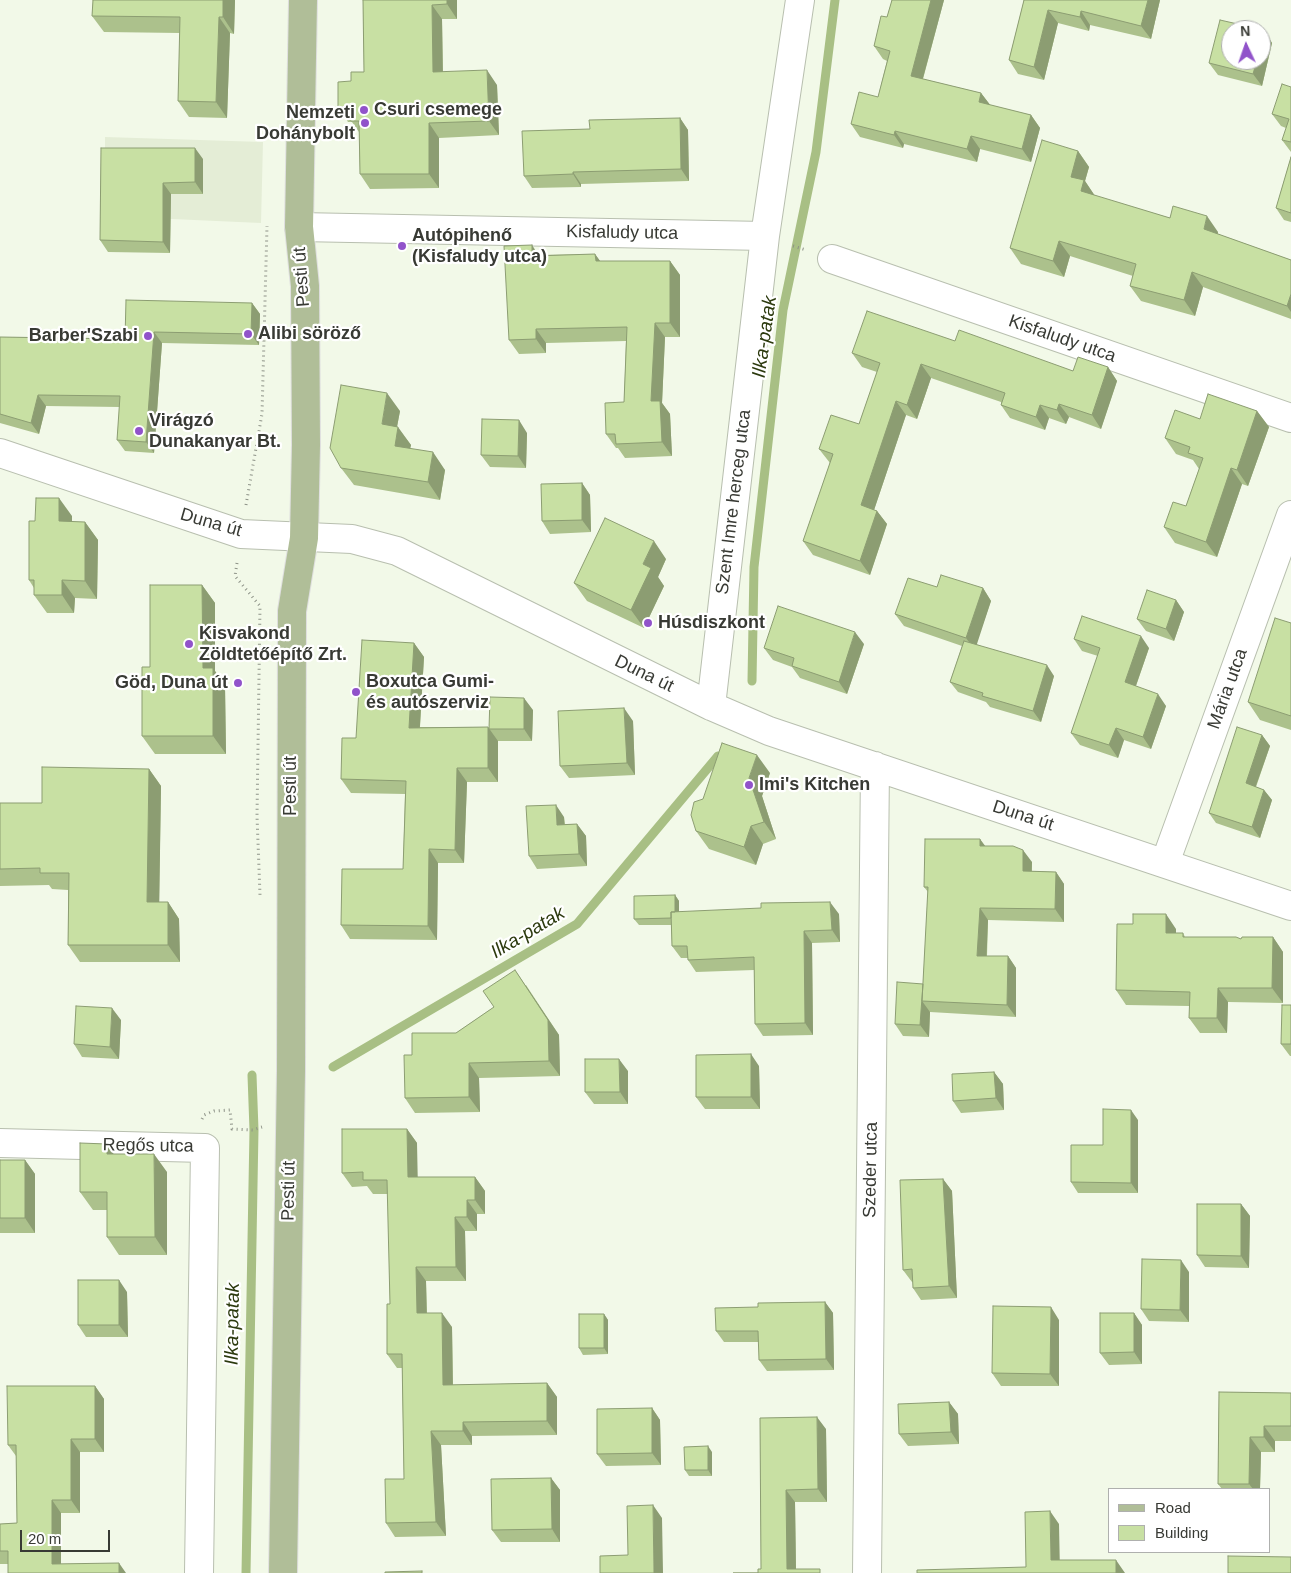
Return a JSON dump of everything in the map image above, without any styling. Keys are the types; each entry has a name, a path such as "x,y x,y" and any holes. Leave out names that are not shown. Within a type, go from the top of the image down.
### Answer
{"main road":[{"name":"Pesti út","path":"283,1573 292,1071 292,611 304,538 305,286 299,227 303,0"}],"street":[{"name":"Szent Imre herceg utca","path":"722,711 765,236 800,0"},
{"name":"Kisfaludy utca","path":"299,227 765,236"},
{"name":"Kisfaludy utca","path":"832,260 1291,418"},
{"name":"Duna út","path":"0,452 241,534 352,539 397,551 722,711 769,730 1291,906"},
{"name":"Mária utca","path":"1165,863 1291,515"},
{"name":"Szeder utca","path":"867,1573 875,766"},
{"name":"Regős utca","path":"0,1143 205,1148 199,1573"}],"path":[{"path":"260,905 257,816 260,606 235,576 262,414 268,220"},
{"path":"254,1130 268,1124"}],"shaded area":[{"path":"105,137 263,142 261,223 105,216"}],"building":[{"path":"93,0 223,0 223,17 219,17 216,102 178,101 180,17 92,16"},
{"path":"363,0 447,0 447,4 432,5 433,72 487,70 489,121 429,123 429,174 360,174 359,121 351,121 351,107 338,107 338,82 351,81 351,72 364,72"},
{"path":"892,0 931,0 911,76 981,93 979,102 1031,115 1022,149 971,136 967,149 895,131 894,135 851,124 859,92 878,97 890,51 874,46 881,16 887,17"},
{"path":"1024,0 1148,0 1141,26 1081,11 1080,17 1048,10 1034,67 1009,60"},
{"path":"1220,20 1221,20 1221,66 1209,63"},
{"path":"1237,70 1254,70 1253,74"},
{"path":"1282,84 1291,87 1291,142 1282,140 1289,119 1272,114"},
{"path":"680,118 681,169 573,172 573,174 524,176 522,131 590,129 589,120"},
{"path":"1042,140 1078,151 1071,177 1084,180 1081,191 1170,218 1173,206 1207,216 1204,229 1291,260 1291,294 1287,306 1192,272 1184,300 1130,286 1136,264 1059,241 1053,261 1010,248"},
{"path":"101,148 195,148 195,182 163,183 163,242 100,240"},
{"path":"1291,157 1291,213 1276,208"},
{"path":"532,245 532,256 595,254 596,261 670,261 670,323 655,323 651,401 660,401 662,442 616,444 615,434 606,434 605,403 624,402 627,327 536,329 536,339 509,340 504,246"},
{"path":"126,300 252,303 251,334 154,332 146,442 117,440 120,396 38,395 31,423 0,414 0,337 125,339"},
{"path":"867,311 955,341 959,330 1073,371 1078,357 1108,367 1092,415 1059,404 1057,410 1040,405 1036,417 1001,405 1005,393 921,364 907,405 896,401 861,505 877,511 860,561 803,541 833,454 819,449 831,415 859,424 880,363 852,353"},
{"path":"341,385 387,393 382,424 398,427 395,446 433,452 428,482 341,468 330,448"},
{"path":"1208,394 1257,411 1237,470 1231,468 1206,542 1164,527 1173,502 1186,506 1203,458 1188,453 1190,447 1165,438 1175,410 1200,419"},
{"path":"482,419 519,420 518,456 481,455"},
{"path":"582,483 582,520 542,521 541,484"},
{"path":"36,498 59,498 59,521 85,522 85,581 62,580 62,595 34,595 34,580 29,580 29,521 35,521"},
{"path":"605,518 654,541 643,564 651,568 631,610 574,583"},
{"path":"941,575 983,588 966,638 895,614 908,578 937,587"},
{"name":"Kisvakond Zöldtetőépítő Zrt.","path":"150,585 202,585 203,668 213,668 213,736 142,736 142,667 150,667"},
{"path":"1147,590 1176,600 1166,629 1137,619"},
{"path":"778,606 855,632 839,682 792,666 794,658 764,648"},
{"path":"1082,616 1141,636 1125,682 1158,694 1143,737 1116,728 1109,745 1071,733 1100,648 1074,639"},
{"path":"1275,618 1291,623 1291,716 1248,702"},
{"path":"362,640 414,643 409,728 488,727 488,768 457,768 455,850 429,849 428,926 341,925 342,869 403,869 406,781 341,779 342,738 356,738"},
{"path":"964,641 1047,665 1033,711 982,696 983,693 950,682"},
{"path":"490,697 524,698 524,729 489,729"},
{"path":"624,708 627,763 560,766 558,711"},
{"path":"1237,727 1262,735 1246,783 1264,790 1252,827 1209,813"},
{"path":"722,743 757,755 749,778 764,822 751,826 744,847 696,831 691,815 694,802 703,799"},
{"path":"42,767 149,769 147,902 168,902 168,945 68,945 69,873 40,873 40,868 0,869 0,803 42,803"},
{"path":"556,805 557,825 577,824 579,854 529,856 526,806"},
{"path":"925,839 980,839 980,846 1013,846 1023,850 1023,871 1056,872 1055,909 980,908 977,956 1008,956 1007,1005 922,1001 928,887 924,887"},
{"path":"675,895 675,912 671,912 671,918 634,919 634,896"},
{"path":"830,902 832,930 804,931 805,1023 755,1024 754,957 688,960 687,946 672,946 671,912 761,908 761,903"},
{"path":"1133,914 1166,914 1166,933 1183,933 1183,937 1236,937 1241,939 1242,937 1273,937 1272,988 1218,988 1217,1018 1189,1018 1190,992 1116,990 1117,924 1133,924"},
{"path":"515,970 548,1020 549,1061 469,1063 469,1097 405,1098 404,1055 412,1055 412,1033 456,1033 494,1007 483,991"},
{"path":"897,982 923,984 920,1025 895,1024"},
{"path":"1282,1005 1291,1005 1291,1044 1281,1044"},
{"path":"76,1006 112,1008 110,1047 74,1044"},
{"path":"751,1054 751,1097 696,1097 696,1055"},
{"path":"585,1059 619,1059 620,1092 585,1092"},
{"path":"994,1072 996,1098 953,1101 952,1074"},
{"path":"1103,1109 1131,1110 1131,1183 1071,1182 1071,1145 1103,1145"},
{"path":"342,1129 407,1129 408,1177 475,1177 475,1200 467,1200 467,1217 455,1217 456,1267 416,1267 417,1313 442,1313 443,1385 547,1383 547,1421 463,1422 463,1431 431,1431 436,1522 386,1523 385,1479 404,1479 402,1354 387,1354 387,1304 390,1304 387,1180 363,1180 363,1172 342,1173"},
{"path":"80,1143 107,1144 107,1154 154,1154 155,1237 107,1237 107,1192 80,1192"},
{"path":"0,1160 25,1160 25,1218 0,1218"},
{"path":"943,1179 949,1286 913,1288 912,1269 903,1270 900,1180"},
{"path":"1197,1204 1241,1204 1241,1256 1197,1255"},
{"path":"1142,1259 1181,1260 1180,1310 1141,1309"},
{"path":"78,1280 119,1280 119,1325 78,1325"},
{"path":"825,1302 826,1359 759,1360 758,1331 716,1331 715,1308 758,1307 758,1303"},
{"path":"993,1306 1051,1307 1050,1374 992,1373"},
{"path":"1100,1313 1134,1313 1134,1352 1100,1353"},
{"path":"579,1314 604,1314 604,1348 579,1348"},
{"path":"7,1386 95,1386 95,1439 71,1439 71,1500 52,1500 52,1564 119,1563 119,1573 8,1573 8,1551 0,1551 0,1524 17,1523 16,1445 8,1445"},
{"path":"1219,1392 1291,1393 1291,1426 1264,1426 1264,1437 1250,1437 1249,1484 1218,1484"},
{"path":"949,1402 951,1432 899,1434 898,1404"},
{"path":"652,1408 652,1453 597,1454 597,1409"},
{"path":"817,1417 818,1489 786,1490 787,1569 820,1569 820,1573 758,1573 758,1569 761,1569 760,1418"},
{"path":"708,1446 708,1470 685,1470 684,1447"},
{"path":"551,1478 552,1529 492,1530 491,1479"},
{"path":"653,1505 654,1573 600,1573 600,1556 628,1555 627,1506"},
{"path":"1050,1511 1051,1560 1116,1560 1116,1573 917,1573 917,1570 1026,1567 1025,1512"},
{"path":"1228,1556 1291,1557 1291,1573 1228,1573"},
{"path":"422,1571 422,1573 385,1573 385,1572"}],"waterway":[{"name":"Ilka-patak","path":"752,681 754,567 783,310 816,152 835,0"},
{"name":"Ilka-patak","path":"333,1067 577,924 718,756"},
{"name":"Ilka-patak","path":"246,1573 254,1130 252,1075"}],"place":[{"name":"Csuri csemege","path":"364,110"},
{"name":"Nemzeti Dohánybolt","path":"365,123"},
{"name":"Autópihenő (Kisfaludy utca)","path":"402,246"},
{"name":"Alibi söröző","path":"248,334"},
{"name":"Barber'Szabi","path":"148,336"},
{"name":"Virágzó Dunakanyar Bt.","path":"139,431"},
{"name":"Húsdiszkont","path":"648,623"},
{"name":"Kisvakond Zöldtetőépítő Zrt.","path":"189,644"},
{"name":"Göd, Duna út","path":"238,683"},
{"name":"Boxutca Gumi- és autószerviz","path":"356,692"},
{"name":"Imi's Kitchen","path":"749,785"}]}
